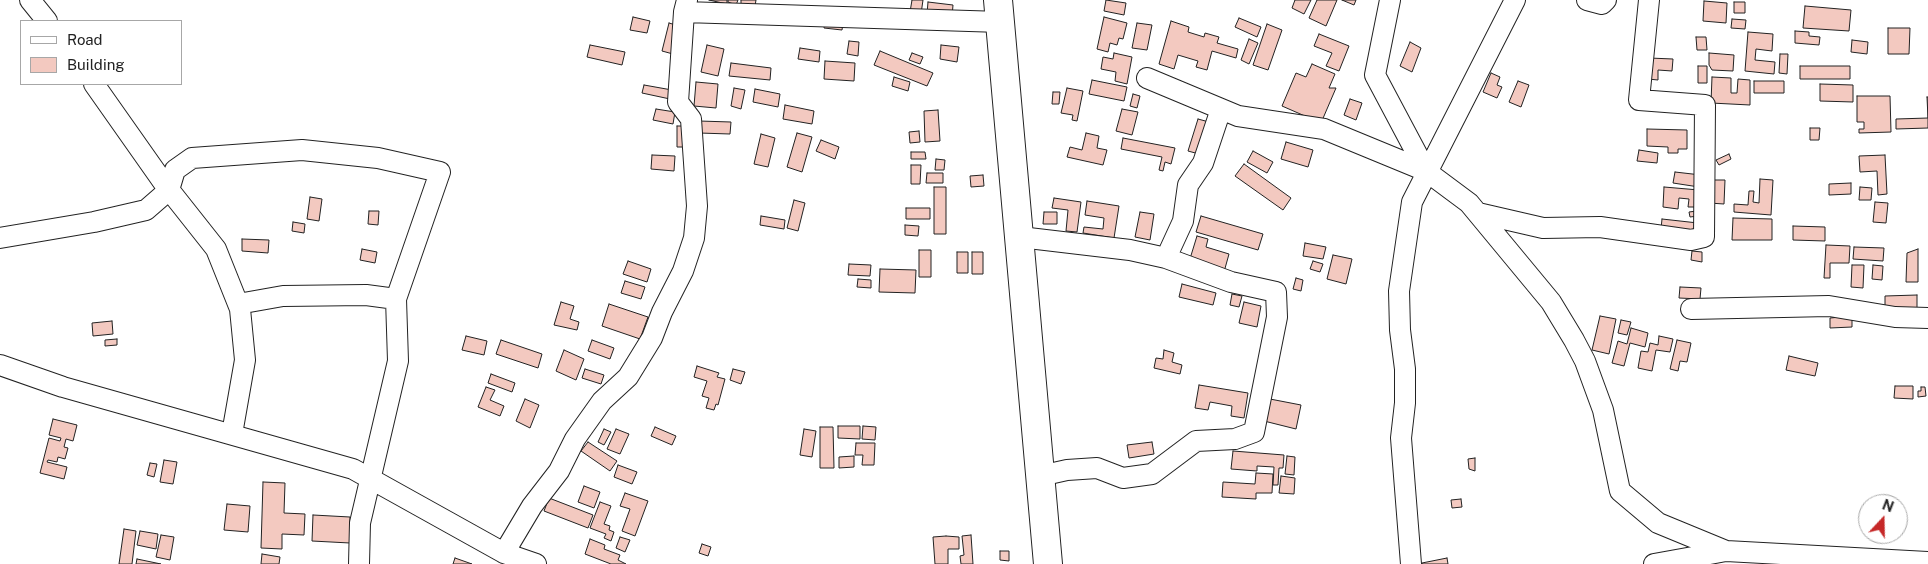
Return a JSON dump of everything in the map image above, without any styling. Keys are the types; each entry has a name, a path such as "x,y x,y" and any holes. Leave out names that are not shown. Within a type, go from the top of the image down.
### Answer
{"main road":[{"path":"1000,11 1048,564"}],"street":[{"path":"30,0 46,20"},
{"path":"1390,0 1375,75 1426,171"},
{"path":"1411,564 1401,438 1405,403 1399,291 1412,202 1426,171 1515,0"},
{"path":"1588,0 1602,4 1606,0"},
{"path":"1478,213 1543,228 1600,226 1691,240 1704,237 1705,105 1639,100 1649,0"},
{"path":"504,553 532,506 559,471 575,439 596,408 602,400 628,377 652,338 662,312 683,271 694,238 697,206 691,119 678,102 685,6 1000,11"},
{"path":"1146,78 1238,116 1324,129 1426,171 1469,203 1551,302 1585,361 1603,410 1620,491 1658,523 1726,551"},
{"path":"95,85 169,190 216,249 240,309 244,360 232,434"},
{"path":"1166,258 1183,221 1188,185 1203,163 1221,109"},
{"path":"0,238 94,222 146,210 169,190 175,170 192,158 302,150 378,158 440,172 396,299 398,361 360,523 359,564"},
{"path":"1020,237 1130,250 1166,258 1231,282 1276,292 1278,317 1254,432 1235,439 1196,441 1152,474 1123,478 1097,468 1067,470 1040,476"},
{"path":"238,304 283,296 366,295 396,299"},
{"path":"1691,309 1829,306 1895,317 1928,318"},
{"path":"0,365 63,387 353,469 504,553 534,564"},
{"path":"1654,564 1726,551 1928,562"}],"building":[{"path":"709,0 727,0 727,4"},
{"path":"728,0 738,0 736,5 728,2"},
{"path":"741,0 756,0 755,6 741,4"},
{"path":"912,0 923,0 921,14 910,12"},
{"path":"1106,0 1126,3 1124,15 1104,11"},
{"path":"1295,0 1311,0 1304,14 1292,8"},
{"path":"1317,0 1337,0 1326,26 1309,18"},
{"path":"1342,0 1356,0 1354,5"},
{"path":"1704,1 1727,3 1726,23 1703,21"},
{"path":"928,2 953,5 952,17 927,14"},
{"path":"1734,2 1745,2 1745,13 1734,13"},
{"path":"1805,6 1851,10 1849,31 1803,28"},
{"path":"633,17 650,21 647,33 630,30"},
{"path":"1104,17 1127,23 1123,39 1119,38 1117,45 1110,43 1108,52 1097,49"},
{"path":"1239,18 1261,27 1257,37 1235,27"},
{"path":"1732,19 1746,20 1745,29 1731,28"},
{"path":"825,20 843,23 842,30 824,28"},
{"path":"1171,21 1189,27 1188,32 1204,37 1205,33 1219,37 1217,43 1238,49 1236,58 1212,51 1207,70 1196,67 1198,61 1178,55 1174,69 1159,64"},
{"path":"669,23 679,26 673,54 662,51"},
{"path":"1137,23 1152,25 1147,50 1132,48"},
{"path":"1267,24 1282,30 1268,70 1253,65"},
{"path":"1888,28 1910,28 1909,54 1888,54"},
{"path":"1795,31 1809,32 1809,36 1820,37 1819,45 1795,43"},
{"path":"1748,32 1773,34 1772,51 1756,49 1755,60 1775,62 1774,74 1745,71"},
{"path":"1319,34 1349,46 1339,71 1326,66 1332,53 1314,46"},
{"path":"1696,37 1706,37 1707,50 1697,50"},
{"path":"1249,39 1258,43 1249,64 1241,60"},
{"path":"1852,40 1868,42 1867,54 1851,52"},
{"path":"849,41 859,42 858,56 847,54"},
{"path":"1410,42 1421,48 1412,72 1400,66"},
{"path":"590,45 625,52 622,65 587,57"},
{"path":"707,45 724,49 718,76 701,72"},
{"path":"941,45 959,47 957,62 940,59"},
{"path":"800,48 820,51 819,62 798,59"},
{"path":"880,51 933,73 927,86 874,65"},
{"path":"912,53 923,57 920,64 909,60"},
{"path":"1114,53 1132,57 1127,84 1115,81 1116,72 1101,69 1103,57 1113,59"},
{"path":"1709,53 1734,55 1733,71 1712,70 1709,65"},
{"path":"1780,54 1788,54 1787,74 1779,73"},
{"path":"1649,58 1673,59 1672,71 1658,70 1658,80 1648,79"},
{"path":"825,61 855,63 854,81 824,79"},
{"path":"731,63 771,68 770,80 729,76"},
{"path":"1312,64 1335,74 1329,88 1336,88 1321,123 1282,106 1296,73 1306,77"},
{"path":"1698,66 1707,66 1707,83 1698,83"},
{"path":"1800,66 1850,66 1850,79 1800,79"},
{"path":"1491,73 1500,77 1497,85 1502,87 1497,98 1483,92"},
{"path":"894,77 910,82 908,91 892,86"},
{"path":"1712,77 1731,78 1731,93 1737,93 1738,79 1750,80 1750,105 1711,103"},
{"path":"1092,80 1127,87 1124,101 1089,94"},
{"path":"1518,81 1529,85 1521,107 1509,102"},
{"path":"1754,81 1784,81 1784,93 1754,93"},
{"path":"696,82 718,84 716,108 694,106"},
{"path":"1820,84 1853,85 1853,102 1820,101"},
{"path":"644,85 672,90 670,99 642,93"},
{"path":"734,88 745,90 741,109 731,106"},
{"path":"1067,88 1083,91 1077,121 1072,120 1073,115 1061,113"},
{"path":"755,89 780,94 778,107 753,102"},
{"path":"1053,92 1060,92 1059,104 1052,104"},
{"path":"1133,94 1140,96 1137,108 1130,106"},
{"path":"1857,96 1890,96 1891,132 1859,133 1859,129 1864,129 1864,122 1857,122"},
{"path":"1350,99 1362,103 1356,120 1344,115"},
{"path":"785,105 814,111 812,124 783,119"},
{"path":"656,109 675,112 673,124 653,120"},
{"path":"1122,109 1138,112 1132,135 1116,131"},
{"path":"938,110 940,141 925,142 924,111"},
{"path":"1928,118 1928,128 1896,129 1896,119"},
{"path":"1198,119 1209,122 1199,154 1188,151"},
{"path":"699,121 731,122 730,134 699,133"},
{"path":"677,126 685,126 685,147 677,147"},
{"path":"1810,128 1820,128 1819,140 1810,140"},
{"path":"1647,129 1687,130 1687,149 1678,149 1678,153 1668,153 1668,147 1647,146"},
{"path":"919,131 920,142 910,143 909,132"},
{"path":"797,133 812,137 802,172 787,167"},
{"path":"1086,133 1099,136 1097,148 1107,150 1103,165 1067,157 1070,147 1082,150"},
{"path":"761,134 775,138 768,167 754,164"},
{"path":"1123,138 1175,148 1171,164 1165,162 1163,171 1159,170 1162,157 1121,149"},
{"path":"821,140 839,147 835,159 816,151"},
{"path":"1286,142 1313,150 1308,167 1281,159"},
{"path":"1639,150 1658,153 1657,163 1637,161"},
{"path":"1253,151 1273,162 1267,173 1247,162"},
{"path":"911,152 925,152 926,159 911,159"},
{"path":"1729,154 1731,159 1719,165 1716,160"},
{"path":"652,155 675,156 674,171 651,169"},
{"path":"1885,155 1887,194 1878,195 1877,171 1860,172 1859,156"},
{"path":"936,159 945,160 944,170 935,170"},
{"path":"1244,164 1291,198 1283,210 1235,176"},
{"path":"911,165 921,165 920,184 911,184"},
{"path":"1675,172 1701,175 1699,187 1673,183"},
{"path":"927,173 943,173 943,183 926,183"},
{"path":"983,175 984,186 971,187 970,176"},
{"path":"1760,179 1773,180 1771,215 1734,212 1734,204 1748,205 1749,191 1754,191 1753,202 1759,203"},
{"path":"1710,180 1725,180 1724,204 1709,203"},
{"path":"1851,183 1851,194 1829,195 1829,184"},
{"path":"934,187 946,187 946,234 934,234"},
{"path":"1664,187 1699,190 1697,207 1688,207 1689,199 1679,198 1678,209 1663,207"},
{"path":"1860,187 1872,188 1871,200 1859,200"},
{"path":"310,197 322,199 319,221 307,219"},
{"path":"1054,198 1081,202 1077,232 1066,231 1068,210 1052,208"},
{"path":"794,200 805,203 798,231 787,228"},
{"path":"1087,201 1119,206 1114,238 1083,233 1084,227 1103,229 1104,218 1085,215"},
{"path":"1875,202 1888,203 1886,223 1873,222"},
{"path":"906,208 930,208 930,219 906,219"},
{"path":"369,211 379,211 378,225 368,224"},
{"path":"1697,211 1698,216 1690,217 1689,212"},
{"path":"1044,212 1057,212 1057,224 1043,224"},
{"path":"1140,212 1154,214 1150,240 1135,237"},
{"path":"761,216 785,220 784,229 760,225"},
{"path":"1201,216 1263,234 1258,250 1196,232"},
{"path":"1733,218 1772,219 1772,240 1732,240"},
{"path":"1662,219 1698,223 1697,233 1661,229"},
{"path":"293,222 305,224 304,233 292,231"},
{"path":"905,225 919,226 918,236 905,235"},
{"path":"1793,226 1825,227 1825,241 1793,240"},
{"path":"1197,236 1208,239 1206,247 1229,254 1224,272 1189,262"},
{"path":"242,239 269,240 268,253 242,251"},
{"path":"1305,243 1326,247 1323,259 1303,256"},
{"path":"1826,245 1850,246 1849,263 1830,263 1830,278 1824,278"},
{"path":"1854,247 1884,248 1883,261 1853,259"},
{"path":"362,249 377,252 375,263 360,260"},
{"path":"1918,249 1918,282 1906,282 1907,253"},
{"path":"919,250 931,250 931,277 919,277"},
{"path":"1692,251 1702,252 1702,262 1691,260"},
{"path":"957,252 968,252 968,273 957,273"},
{"path":"972,252 983,252 983,274 972,274"},
{"path":"1333,255 1352,259 1346,284 1327,279"},
{"path":"628,261 651,269 647,282 623,274"},
{"path":"1313,261 1323,264 1320,272 1310,269"},
{"path":"849,264 871,265 870,276 848,275"},
{"path":"1852,265 1864,265 1863,288 1851,287"},
{"path":"1873,265 1883,266 1882,280 1872,279"},
{"path":"880,269 916,270 915,293 879,292"},
{"path":"1296,278 1303,280 1301,291 1293,289"},
{"path":"858,279 871,280 871,288 857,287"},
{"path":"625,281 645,287 641,299 621,293"},
{"path":"1182,284 1216,293 1213,305 1179,297"},
{"path":"1680,287 1701,288 1700,299 1679,298"},
{"path":"1232,294 1242,296 1239,307 1230,305"},
{"path":"1917,295 1917,308 1885,309 1885,296"},
{"path":"561,302 574,306 570,319 579,322 577,330 554,325"},
{"path":"1244,302 1261,306 1257,327 1239,323"},
{"path":"609,304 648,317 640,339 602,326"},
{"path":"1600,316 1616,319 1609,354 1592,350"},
{"path":"1852,316 1852,327 1830,328 1830,318"},
{"path":"1621,320 1631,322 1627,335 1618,333"},
{"path":"112,321 113,334 93,336 92,323"},
{"path":"1631,328 1648,333 1645,347 1630,343 1624,366 1612,363 1618,341 1627,344"},
{"path":"466,336 487,341 484,355 462,350"},
{"path":"1659,336 1673,339 1670,352 1656,350 1652,371 1638,368 1641,351 1648,352 1650,343 1658,345"},
{"path":"117,339 117,345 105,346 105,340"},
{"path":"501,340 542,354 538,368 496,354"},
{"path":"592,340 614,348 610,359 588,351"},
{"path":"1677,340 1691,343 1687,362 1680,361 1678,371 1670,369"},
{"path":"564,350 584,359 576,380 556,371"},
{"path":"1164,350 1174,353 1172,362 1182,365 1180,374 1154,368 1156,358 1163,359"},
{"path":"1789,356 1818,363 1815,376 1786,370"},
{"path":"697,366 719,373 717,377 725,379 718,405 716,404 714,410 706,408 709,398 702,396 707,381 694,377"},
{"path":"585,369 604,375 601,384 582,378"},
{"path":"733,369 745,372 741,384 730,380"},
{"path":"491,374 515,383 512,392 488,383"},
{"path":"1199,385 1248,393 1244,418 1231,416 1232,406 1210,402 1208,410 1195,408"},
{"path":"1895,386 1913,386 1913,399 1894,398"},
{"path":"486,387 495,390 490,400 504,406 500,416 478,407"},
{"path":"1921,387 1925,387 1926,396 1918,397 1918,391 1921,391"},
{"path":"525,399 539,405 530,428 516,421"},
{"path":"1270,399 1301,405 1296,429 1264,421"},
{"path":"53,419 77,425 73,441 66,439 64,447 68,448 65,459 58,457 57,462 48,460 47,462 67,467 64,479 40,473 49,438 60,441 61,438 49,435"},
{"path":"838,426 860,426 860,439 838,438"},
{"path":"863,426 876,427 875,440 862,439"},
{"path":"655,427 676,436 672,445 651,436"},
{"path":"820,427 833,427 834,468 820,468"},
{"path":"604,429 611,432 604,445 598,442"},
{"path":"616,429 629,434 620,454 607,449"},
{"path":"804,429 816,431 812,457 800,455"},
{"path":"588,442 617,461 610,471 581,451"},
{"path":"1152,442 1154,454 1129,458 1127,445"},
{"path":"856,443 875,443 874,465 862,465 863,455 855,455"},
{"path":"1233,451 1284,455 1283,468 1279,468 1278,485 1273,485 1274,467 1257,466 1257,471 1231,469"},
{"path":"854,456 854,467 839,468 839,457"},
{"path":"1287,456 1295,457 1294,475 1285,474"},
{"path":"1475,458 1475,471 1469,469 1468,459"},
{"path":"164,460 177,462 173,484 160,482"},
{"path":"150,463 157,464 154,477 147,475"},
{"path":"618,465 637,472 632,484 614,477"},
{"path":"1256,473 1273,474 1272,493 1256,493 1256,499 1222,497 1223,482 1255,484"},
{"path":"1281,476 1295,478 1294,494 1279,493"},
{"path":"263,482 285,483 284,513 305,514 304,535 282,534 282,549 261,548"},
{"path":"584,486 600,492 594,508 578,502"},
{"path":"625,493 648,501 635,536 622,531 630,509 620,506"},
{"path":"549,498 593,515 588,528 544,511"},
{"path":"1461,499 1462,507 1452,508 1451,500"},
{"path":"600,502 611,506 604,524 610,526 609,530 614,532 611,541 604,538 606,534 590,528"},
{"path":"227,504 250,506 248,532 224,530"},
{"path":"313,515 350,517 350,543 312,541"},
{"path":"124,529 136,531 132,564 119,564"},
{"path":"140,531 158,534 156,549 137,545"},
{"path":"161,535 174,537 170,560 156,557"},
{"path":"971,535 973,564 961,564 960,556 964,555 962,536"},
{"path":"620,537 630,540 625,552 616,548"},
{"path":"933,537 959,537 959,549 948,549 948,564 935,564"},
{"path":"590,539 605,545 604,549 620,555 618,560 626,564 611,564 585,554"},
{"path":"702,544 711,547 708,556 699,553"},
{"path":"1000,551 1009,551 1009,561 1000,560"},
{"path":"262,554 280,557 279,564 261,564"},
{"path":"455,558 472,564 453,564"},
{"path":"1447,558 1448,564 1422,564 1422,563"},
{"path":"137,559 161,564 136,564"}]}
